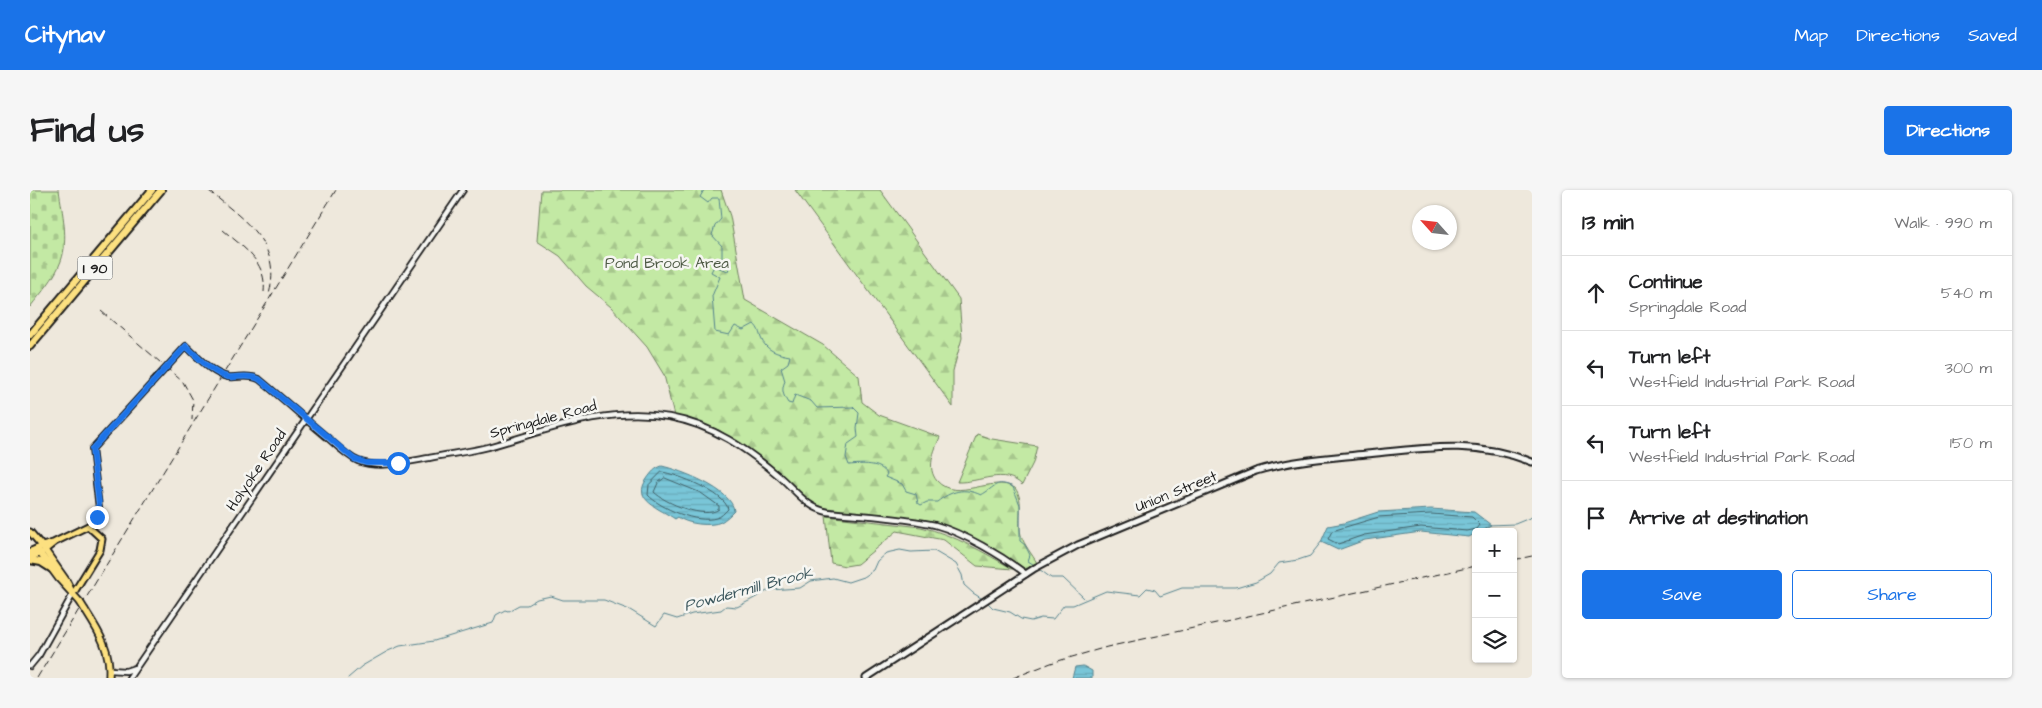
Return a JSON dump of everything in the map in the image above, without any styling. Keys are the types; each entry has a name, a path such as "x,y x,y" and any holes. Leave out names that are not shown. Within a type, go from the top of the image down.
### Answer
{"highway":[{"name":"I 90","path":"30,336 152,190"},
{"name":"I 90","path":"30,346 161,190"},
{"path":"41,549 69,585 73,594"},
{"path":"30,552 41,549"},
{"path":"30,558 41,549"},
{"path":"41,549 52,569 80,602 102,635 107,650 110,670 109,678"},
{"path":"30,558 43,562 52,569"}],"main road":[{"name":"Union Street","path":"866,678 1036,567 1113,530 1272,466 1308,460 1428,447 1456,446 1503,452 1532,462"},
{"path":"31,534 41,549 88,526 99,534 102,543 98,554 73,594"}],"street":[{"name":"Holyoke Road","path":"129,678 463,190"},
{"name":"Springdale Road","path":"88,526 93,521 99,508 92,449 186,346 223,375 231,377 248,376 259,379 354,459 366,463 385,464 485,447 610,414 669,417 697,424 719,433 771,470 804,500 816,508 828,512 915,522 942,528 975,543 1026,574"},
{"path":"30,666 39,655 73,594"},
{"path":"110,670 126,671 138,666"}],"green space":[{"path":"30,190 59,190 65,235 61,261 47,285 30,307"},
{"name":"Pond Brook Area","path":"541,190 721,190 730,216 745,300 823,345 859,376 862,402 879,415 940,437 932,459 932,471 937,481 945,487 964,489 996,484 1015,488 1020,499 1021,535 1037,563 1027,570 966,535 933,522 820,507 807,499 775,469 719,430 674,416 664,375 647,347 611,307 586,286 560,256 537,241"},
{"path":"795,190 880,190 959,299 962,338 953,371 953,407"},
{"path":"977,434 992,439 1037,446 1033,463 1022,485 1015,480 999,476 957,482"},
{"path":"826,516 933,530 968,545 1013,569 977,566 944,540 897,531 857,564 845,566 831,563"}],"water":[{"path":"662,466 692,476 716,489 731,503 734,511 717,524 692,523 678,517 675,519 650,503 643,493 643,486 647,479 657,468"},
{"path":"1431,509 1474,512 1491,525 1486,528 1472,528 1472,535 1469,537 1421,532 1365,540 1338,550 1321,542 1328,526 1378,512"},
{"path":"1083,666 1092,671 1092,678 1072,678 1075,667"}],"waterway":[{"path":"704,190 700,197 708,203 712,198 719,198 721,219 715,226 712,235 722,246 722,259 730,265 728,271 714,266 711,272 720,277 712,296 715,332 729,335 735,326 743,330 754,324 763,342 769,349 790,356 788,363 781,368 785,381 783,392 788,403 792,404 795,395 811,401 817,408 853,407 859,413 858,437 848,444 846,457 849,465 859,464 880,467 887,474 885,477 902,484 906,491 916,494 918,503 921,505 927,502 937,502 947,495 958,491 969,491 981,495 999,484 1013,487 1020,505 1020,541 1025,545 1030,555 1028,561 1036,566"},
{"name":"Powdermill Brook","path":"1489,525 1515,524 1532,517"},
{"name":"Powdermill Brook","path":"987,602 993,608 1010,612 1021,619 1031,621 1041,618 1053,619 1064,605 1073,605 1106,591 1140,595 1147,588 1155,590 1160,596 1182,588 1236,588 1256,582 1270,574 1279,563 1310,556 1322,541"},
{"name":"Powdermill Brook","path":"348,678 362,666 388,651 400,646 434,641 493,623 496,615 505,610 508,611 519,605 527,605 537,599 551,596 563,600 604,600 630,610 656,626 664,615 677,619 692,614 721,610 726,606 737,607 769,590 800,588 811,581 833,578 848,582 863,577 873,570 877,561 886,553 900,550 911,552 934,551 956,564 962,575 964,585 984,600"},
{"path":"1039,569 1051,578 1063,578 1084,598"}],"railway":[{"path":"208,190 246,222 265,246 270,260 272,276 269,294"},
{"path":"37,678 336,190"},
{"path":"223,230 246,250 258,264 264,281 264,292"},
{"path":"101,311 183,382 193,400 192,420"},
{"path":"1517,559 1532,556"},
{"path":"1013,678 1051,663 1107,647 1472,567"}],"route":[{"path":"97,517 99,504 92,449 186,346 214,370 223,375 231,377 248,376 259,379 354,459 366,463 398,463"}]}
